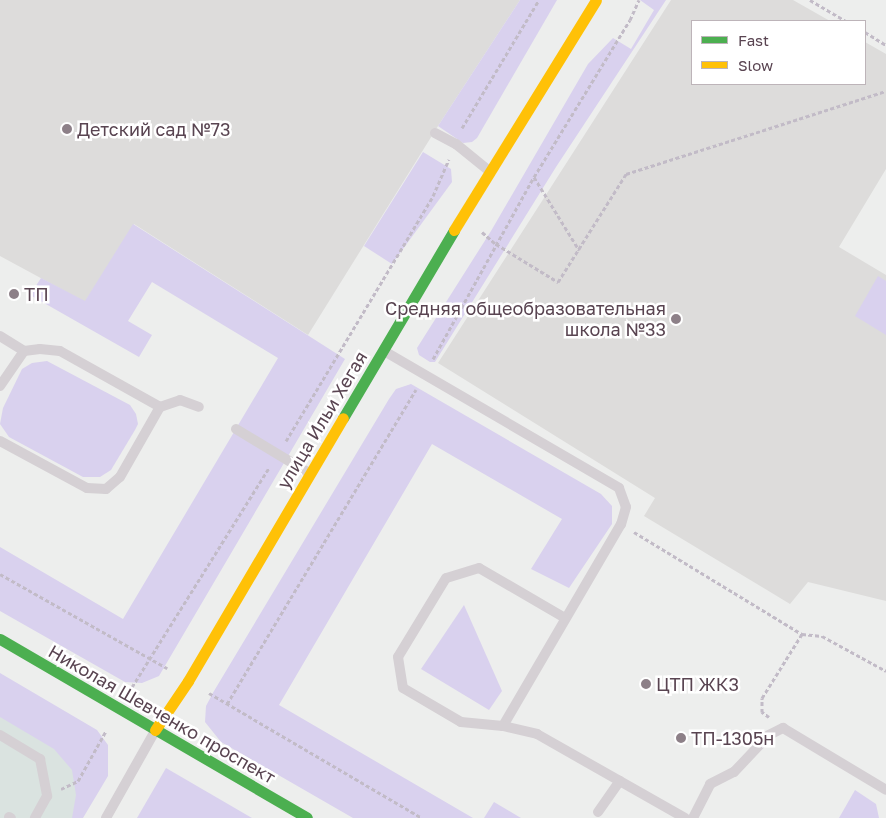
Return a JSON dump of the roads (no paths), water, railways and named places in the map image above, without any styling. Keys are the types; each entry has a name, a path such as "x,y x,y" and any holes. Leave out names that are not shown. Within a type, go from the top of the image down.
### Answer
{"main road":[{"name":"улица Ильи Хегая","path":"155,730 188,681 489,171 596,0"},
{"name":"Николая Шевченко проспект","path":"0,639 307,818"}],"lane":[{"path":"435,133 456,144 489,171"},
{"path":"0,336 24,351 40,349 60,351 160,407"},
{"path":"0,386 24,351"},
{"path":"383,351 619,488 626,507 621,524 503,726"},
{"path":"0,442 87,488 106,489 120,476 160,407 180,400 199,407"},
{"path":"236,429 310,474"},
{"path":"565,618 479,568 446,578 398,657 403,688 461,722 503,726 537,734 685,818"},
{"path":"693,818 710,784 734,772 769,735 783,728 886,790"},
{"path":"106,818 155,730"},
{"path":"0,735 40,759 47,796 34,818"},
{"path":"598,812 620,781"}],"place":[{"name":"Детский сад №73","path":"67,129"},
{"name":"ТП","path":"14,294"},
{"name":"Средняя общеобразовательная школа №33","path":"676,319"},
{"name":"ЦТП ЖК3","path":"646,684"},
{"name":"ТП-1305н","path":"681,738"}]}
